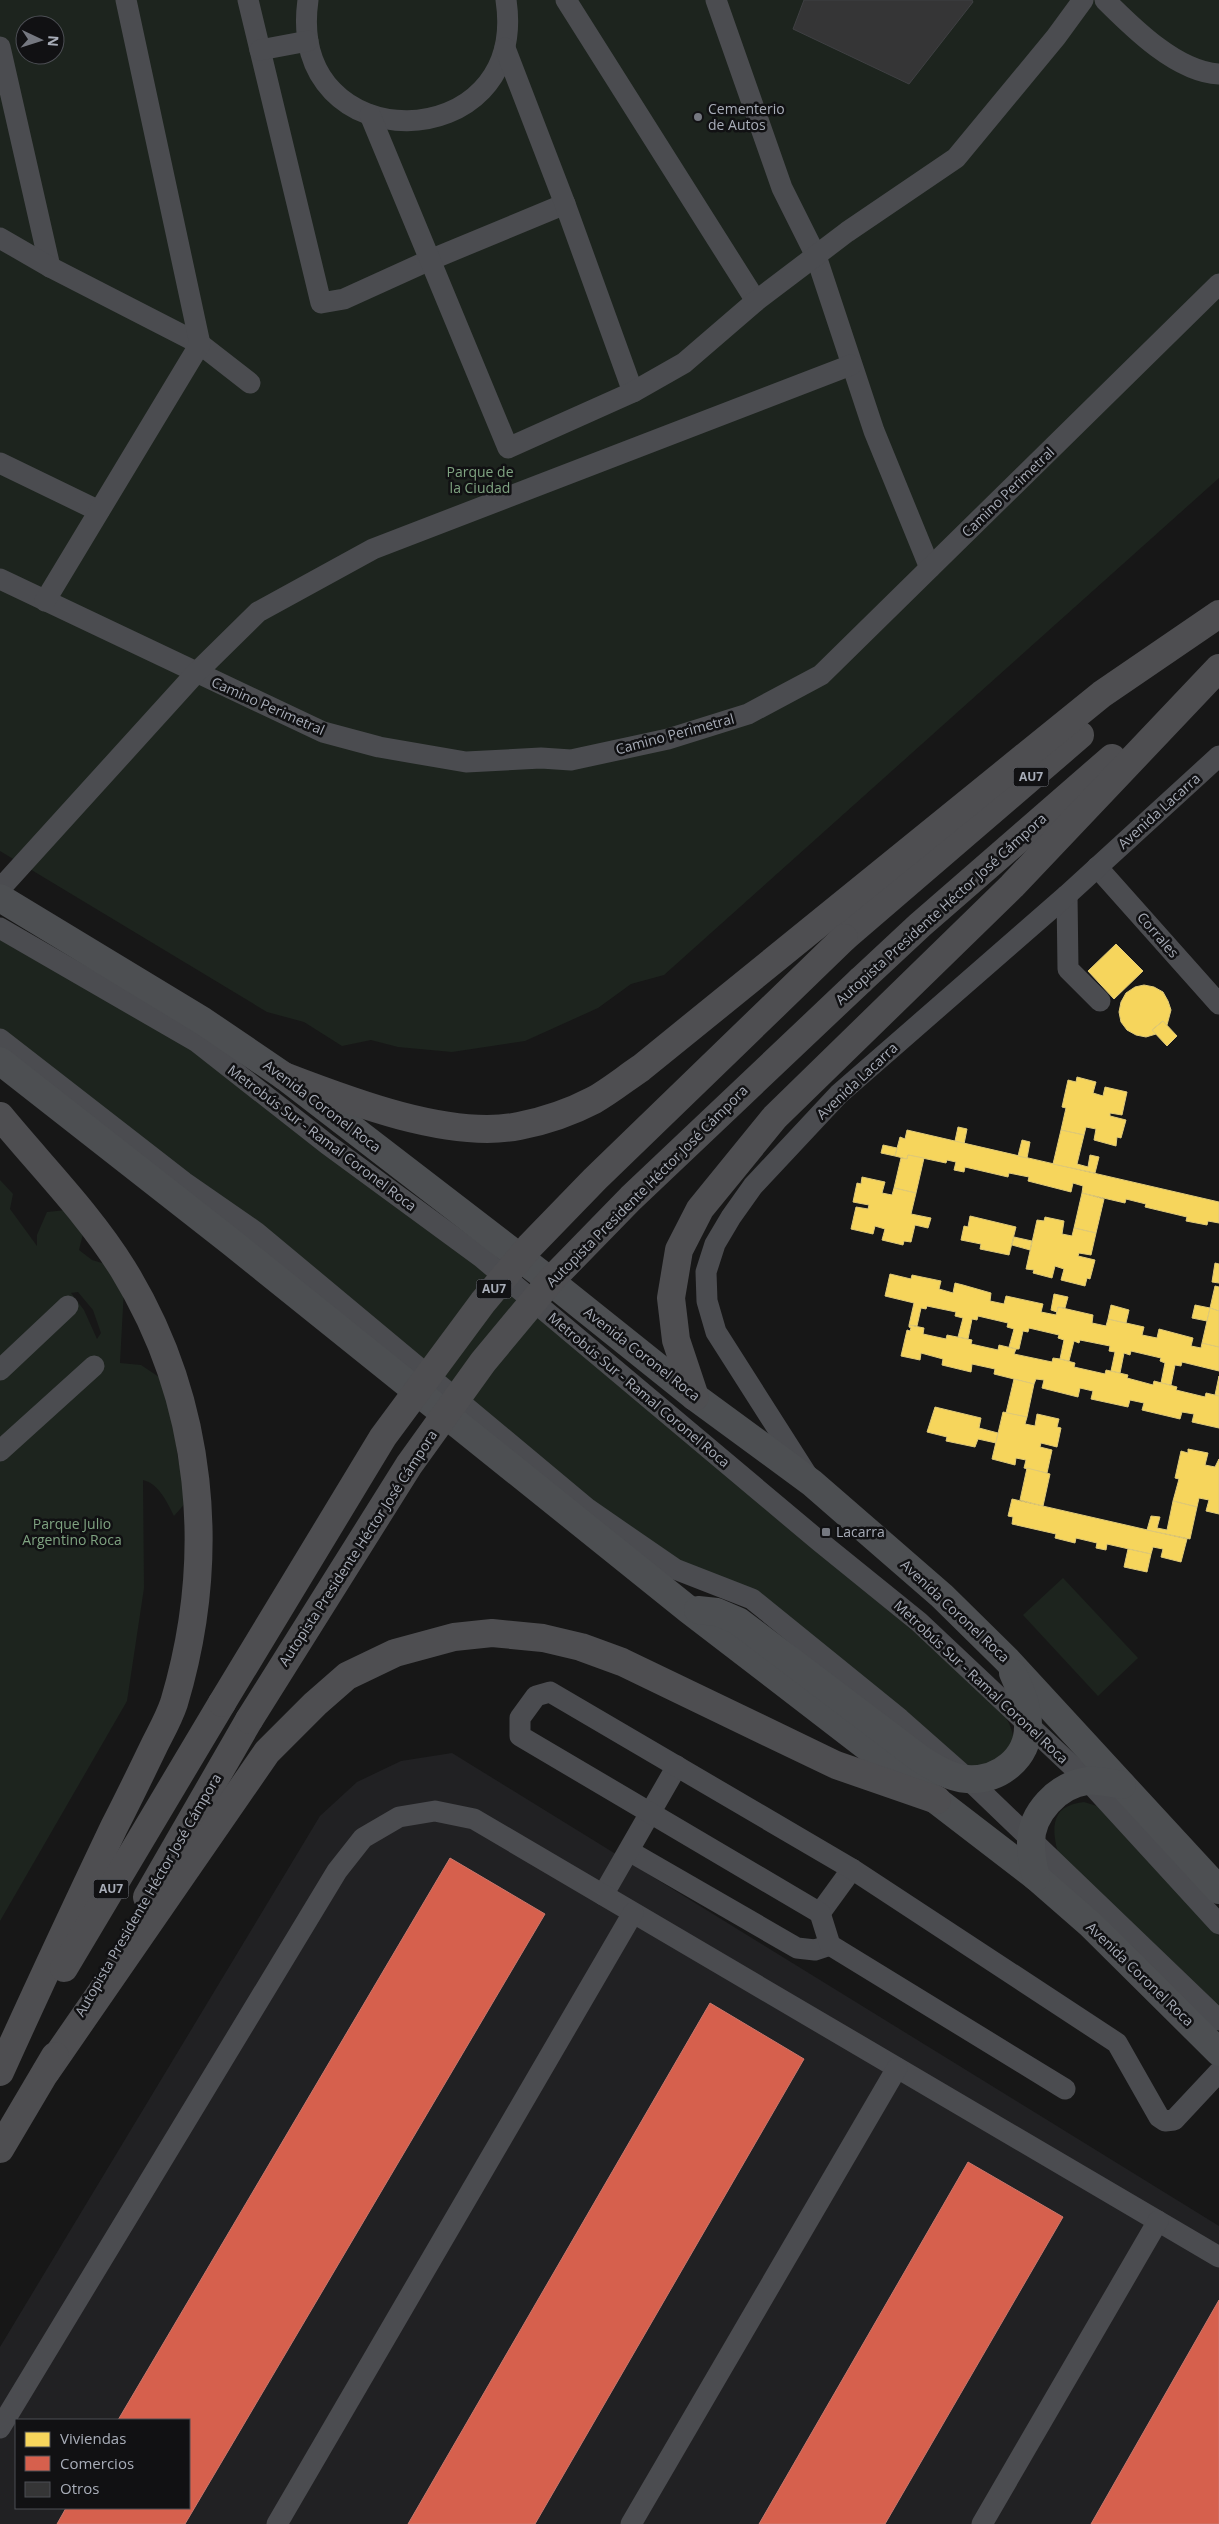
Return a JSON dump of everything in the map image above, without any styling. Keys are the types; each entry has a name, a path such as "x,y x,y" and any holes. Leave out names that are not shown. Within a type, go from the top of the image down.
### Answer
{"highway":[{"path":"284,1076 343,1099 420,1121 468,1128 518,1127 554,1117 595,1099 641,1068 1102,694 1219,615"},
{"name":"AU7","path":"0,2074 383,1437 465,1325 530,1246 595,1179 844,938 1219,615"},
{"path":"695,1397 676,1340 670,1298 679,1250 700,1208 775,1117 1012,886 1219,666"},
{"name":"Autopista Presidente Héctor José Cámpora","path":"0,2149 249,1720 409,1465 483,1362 552,1279 742,1090 920,925 1219,666"},
{"path":"0,1116 96,1231 122,1269 156,1329 179,1393 192,1456 200,1512 195,1613 173,1707 67,1926 0,2074"},
{"path":"46,2072 267,1752 315,1704 347,1676 396,1653 454,1637 492,1633 542,1638 581,1647 622,1662 836,1765 937,1800"}],"main road":[{"name":"Avenida Coronel Roca","path":"0,898 203,1021 284,1076 540,1273 695,1397 812,1483 942,1596 1007,1660 1219,1890"},
{"name":"Avenida Coronel Roca","path":"0,1061 239,1248 690,1610 1036,1877 1091,1925 1219,2052"},
{"path":"690,1610 717,1612 738,1621 919,1758 936,1769 968,1779 1004,1771 1014,1762 1027,1738 1028,1724 1025,1705 1007,1660"},
{"path":"1036,1877 1031,1841 1035,1824 1043,1808 1055,1795 1070,1786 1088,1781 1122,1785"}],"street":[{"path":"45,601 200,344 126,0"},
{"path":"248,0 321,303 344,299 430,260 565,204"},
{"path":"308,0 306,15 308,41 315,64 334,91 346,101 370,115 391,121 407,122 439,117 454,110 480,90 495,70 505,48 508,14 506,0"},
{"path":"566,0 756,301"},
{"path":"716,0 782,188 816,256 850,365 874,431 930,568"},
{"path":"370,115 508,448 633,392 684,363 756,301 901,193 936,173 956,158 1056,37 1083,0"},
{"path":"1105,0 1132,26 1179,62 1209,73 1219,74"},
{"path":"260,50 308,41"},
{"path":"0,48 50,267"},
{"path":"505,48 565,204 633,392"},
{"path":"0,238 50,267 200,344 250,383"},
{"name":"Camino Perimetral","path":"0,579 323,732 378,747 466,762 541,758 571,760 668,739 748,714 821,675 1219,284"},
{"path":"0,889 196,673 258,612 373,549 850,365"},
{"path":"0,463 99,511"},
{"name":"Avenida Lacarra","path":"812,1483 716,1332 707,1301 706,1282 706,1272 715,1244 731,1216 754,1186 839,1094 1068,895 1219,756"},
{"name":"Corrales","path":"1097,867 1219,1004"},
{"path":"1068,895 1068,968 1100,1001"},
{"name":"Metrobús Sur - Ramal Coronel Roca","path":"0,928 197,1042 327,1144 481,1257 819,1541 920,1622 1088,1781 1219,1924"},
{"path":"0,1038 184,1182 256,1232 588,1509 675,1569 752,1599 892,1713 968,1779 1219,2020"},
{"path":"0,1370 68,1306"},
{"path":"0,1451 94,1366"},
{"path":"1065,2089 830,1945 820,1913 520,1736 520,1718 536,1696 550,1692 852,1870 1117,2043 1159,2117 1165,2121 1174,2120 1219,2072"},
{"path":"603,1895 677,1766"},
{"path":"0,2428 337,1871 363,1838 399,1817 435,1811 474,1819 1219,2257"},
{"path":"628,1851 797,1948 815,1950 830,1945"},
{"path":"820,1913 852,1870"},
{"path":"277,2524 633,1913"},
{"path":"631,2524 897,2068"},
{"path":"982,2524 1158,2221"}],"shaded area":[{"path":"452,1753 1219,2226 1219,2524 0,2524 0,2347 320,1816 357,1782 401,1761"}],"green space":[{"name":"Parque de la Ciudad","path":"0,0 1219,0 1219,478 664,975 631,984 598,1008 525,1041 452,1052 398,1047 371,1040 342,1046 304,1022 267,1012 0,851"},
{"path":"0,935 197,1051 471,1259 976,1684 997,1705 1007,1719 1011,1727 1015,1747 973,1778 733,1591 662,1554 588,1500 181,1169 0,1029"},
{"name":"Parque Julio Argentino Roca","path":"0,1180 13,1194 10,1209 37,1246 37,1235 47,1212 66,1210 84,1230 79,1250 92,1260 112,1266 124,1289 120,1363 141,1365 162,1379 172,1414 178,1459 188,1500 174,1516 158,1489 143,1480 144,1588 127,1701 0,1921","holes":["78,1292 93,1310 101,1333 97,1339 84,1310 71,1293"]},
{"path":"1063,1578 1138,1658 1098,1696 1023,1615"},
{"path":"1084,1802 1100,1807 1219,1936 1219,2011 1060,1861 1055,1840 1055,1822 1058,1815 1064,1809 1072,1804"}],"building: Viviendas":[{"path":"1116,944 1143,971 1114,999 1088,971"},
{"path":"1144,985 1154,987 1163,992 1171,1010 1167,1025 1163,1021 1152,1030 1156,1034 1146,1037 1136,1035 1127,1030 1121,1022 1119,1012 1121,1002 1126,993 1135,987"},
{"path":"1163,1021 1177,1036 1167,1046 1152,1030"},
{"path":"1077,1077 1096,1082 1093,1093 1103,1096 1105,1087 1127,1092 1122,1115 1110,1113 1110,1116 1126,1120 1121,1138 1117,1137 1116,1146 1094,1140 1096,1129 1086,1127 1084,1135 1061,1130 1066,1108 1062,1107 1068,1080 1076,1082"},
{"path":"958,1127 967,1129 964,1144 955,1141"},
{"path":"907,1130 1219,1202 1219,1223 1208,1221 1207,1225 1186,1221 1187,1217 1145,1207 1146,1204 1126,1199 1125,1203 1082,1193 1083,1186 1073,1183 1071,1192 1028,1181 1029,1177 1009,1173 1008,1177 965,1167 964,1172 954,1170 956,1162 947,1160 946,1163 908,1155 907,1159 895,1156 900,1137 905,1139"},
{"path":"1061,1130 1084,1135 1077,1164 1088,1167 1090,1155 1099,1157 1095,1173 1053,1164"},
{"path":"1022,1140 1030,1142 1027,1158 1018,1156"},
{"path":"883,1145 897,1148 895,1156 881,1153"},
{"path":"908,1155 924,1158 916,1193 894,1188 901,1158 907,1159"},
{"path":"862,1177 885,1182 882,1193 892,1195 894,1188 916,1193 911,1214 931,1218 928,1228 915,1225 911,1242 904,1241 903,1245 882,1240 885,1229 875,1226 873,1234 851,1229 856,1207 868,1209 869,1205 853,1202 857,1183 861,1184"},
{"path":"1082,1193 1104,1199 1096,1233 1074,1228"},
{"path":"970,1216 1016,1227 1009,1255 980,1249 981,1244 961,1240 964,1226 968,1227"},
{"path":"1045,1217 1064,1221 1062,1234 1072,1236 1074,1228 1096,1233 1091,1255 1079,1253 1078,1256 1095,1260 1090,1279 1087,1278 1085,1286 1061,1280 1064,1269 1055,1266 1052,1278 1033,1273 1034,1270 1026,1269 1037,1220 1044,1221"},
{"path":"1014,1237 1032,1241 1030,1250 1012,1245"},
{"path":"1215,1263 1219,1264 1219,1283 1212,1282"},
{"path":"890,1274 911,1279 912,1275 941,1281 939,1289 953,1293 955,1283 963,1285 991,1293 990,1301 1004,1304 1006,1296 1043,1304 1041,1312 1056,1315 1058,1307 1093,1315 1092,1323 1106,1326 1108,1319 1144,1327 1142,1335 1157,1338 1159,1329 1193,1338 1191,1346 1201,1348 1202,1343 1219,1347 1219,1371 1182,1362 1181,1366 1175,1365 1171,1385 1161,1383 1165,1363 1160,1361 1161,1358 1131,1351 1130,1355 1124,1353 1120,1373 1111,1371 1115,1352 1109,1351 1110,1346 1080,1340 1079,1343 1074,1341 1069,1361 1060,1359 1064,1340 1058,1338 1059,1335 1029,1328 1028,1332 1023,1331 1019,1349 1016,1349 1009,1347 1014,1329 1007,1327 1008,1323 978,1316 977,1320 972,1319 968,1339 958,1337 963,1318 955,1316 956,1312 927,1306 926,1309 921,1308 917,1326 909,1325 914,1303 885,1296"},
{"path":"1215,1286 1219,1287 1219,1311 1210,1308"},
{"path":"1054,1294 1068,1297 1065,1308 1058,1307 1057,1312 1051,1310"},
{"path":"1111,1305 1129,1310 1126,1323 1108,1319"},
{"path":"1195,1305 1210,1308 1207,1321 1192,1318"},
{"path":"1210,1308 1219,1311 1219,1347 1202,1343"},
{"path":"909,1325 924,1328 923,1334 946,1339 947,1335 972,1340 971,1344 998,1350 999,1345 1016,1349 1014,1354 1052,1362 1053,1358 1060,1359 1075,1363 1074,1367 1105,1374 1106,1370 1128,1375 1127,1378 1153,1385 1154,1381 1177,1387 1176,1390 1205,1397 1206,1393 1219,1396 1219,1428 1192,1422 1194,1414 1182,1412 1180,1419 1142,1410 1144,1403 1130,1400 1128,1407 1091,1399 1093,1391 1080,1388 1078,1397 1042,1388 1044,1380 1036,1379 1034,1384 994,1374 995,1369 972,1364 971,1372 942,1365 943,1359 921,1353 920,1360 901,1356 907,1330 910,1331 911,1328"},
{"path":"1219,1376 1219,1396 1215,1395"},
{"path":"1014,1379 1034,1384 1027,1417 1006,1413"},
{"path":"935,1407 981,1418 979,1428 998,1433 996,1443 978,1439 975,1447 946,1441 947,1437 927,1432"},
{"path":"1003,1412 1027,1417 1025,1424 1035,1426 1037,1414 1059,1419 1057,1427 1061,1428 1057,1447 1041,1443 1040,1447 1052,1450 1047,1473 1024,1468 1026,1460 1016,1458 1015,1465 992,1459"},
{"path":"1188,1449 1208,1453 1205,1465 1215,1467 1219,1459 1219,1514 1206,1511 1209,1500 1199,1498 1197,1507 1173,1501 1179,1479 1175,1478 1181,1451 1188,1453"},
{"path":"1027,1468 1050,1474 1043,1506 1020,1500"},
{"path":"1012,1499 1187,1539 1181,1562 1161,1557 1163,1549 1153,1547 1151,1554 1107,1544 1106,1550 1096,1548 1097,1543 1076,1538 1075,1543 1055,1538 1056,1534 1012,1524 1013,1517 1008,1516"},
{"path":"1173,1501 1197,1507 1190,1539 1147,1530 1151,1516 1160,1517 1157,1528 1167,1530"},
{"path":"1128,1549 1151,1554 1147,1572 1124,1567"}],"building: Comercios":[{"path":"450,1858 545,1914 185,2524 57,2524 65,2509 190,2509 190,2419 119,2419"},
{"path":"710,2003 804,2059 535,2524 408,2524"},
{"path":"968,2162 1063,2217 885,2524 759,2524"},
{"path":"1219,2300 1219,2524 1091,2524"}],"building: Otros":[{"path":"804,0 972,0 973,2 909,84 793,29"}],"place":[{"name":"Cementerio de Autos","path":"698,117"},
{"name":"Lacarra","path":"826,1532"}]}
